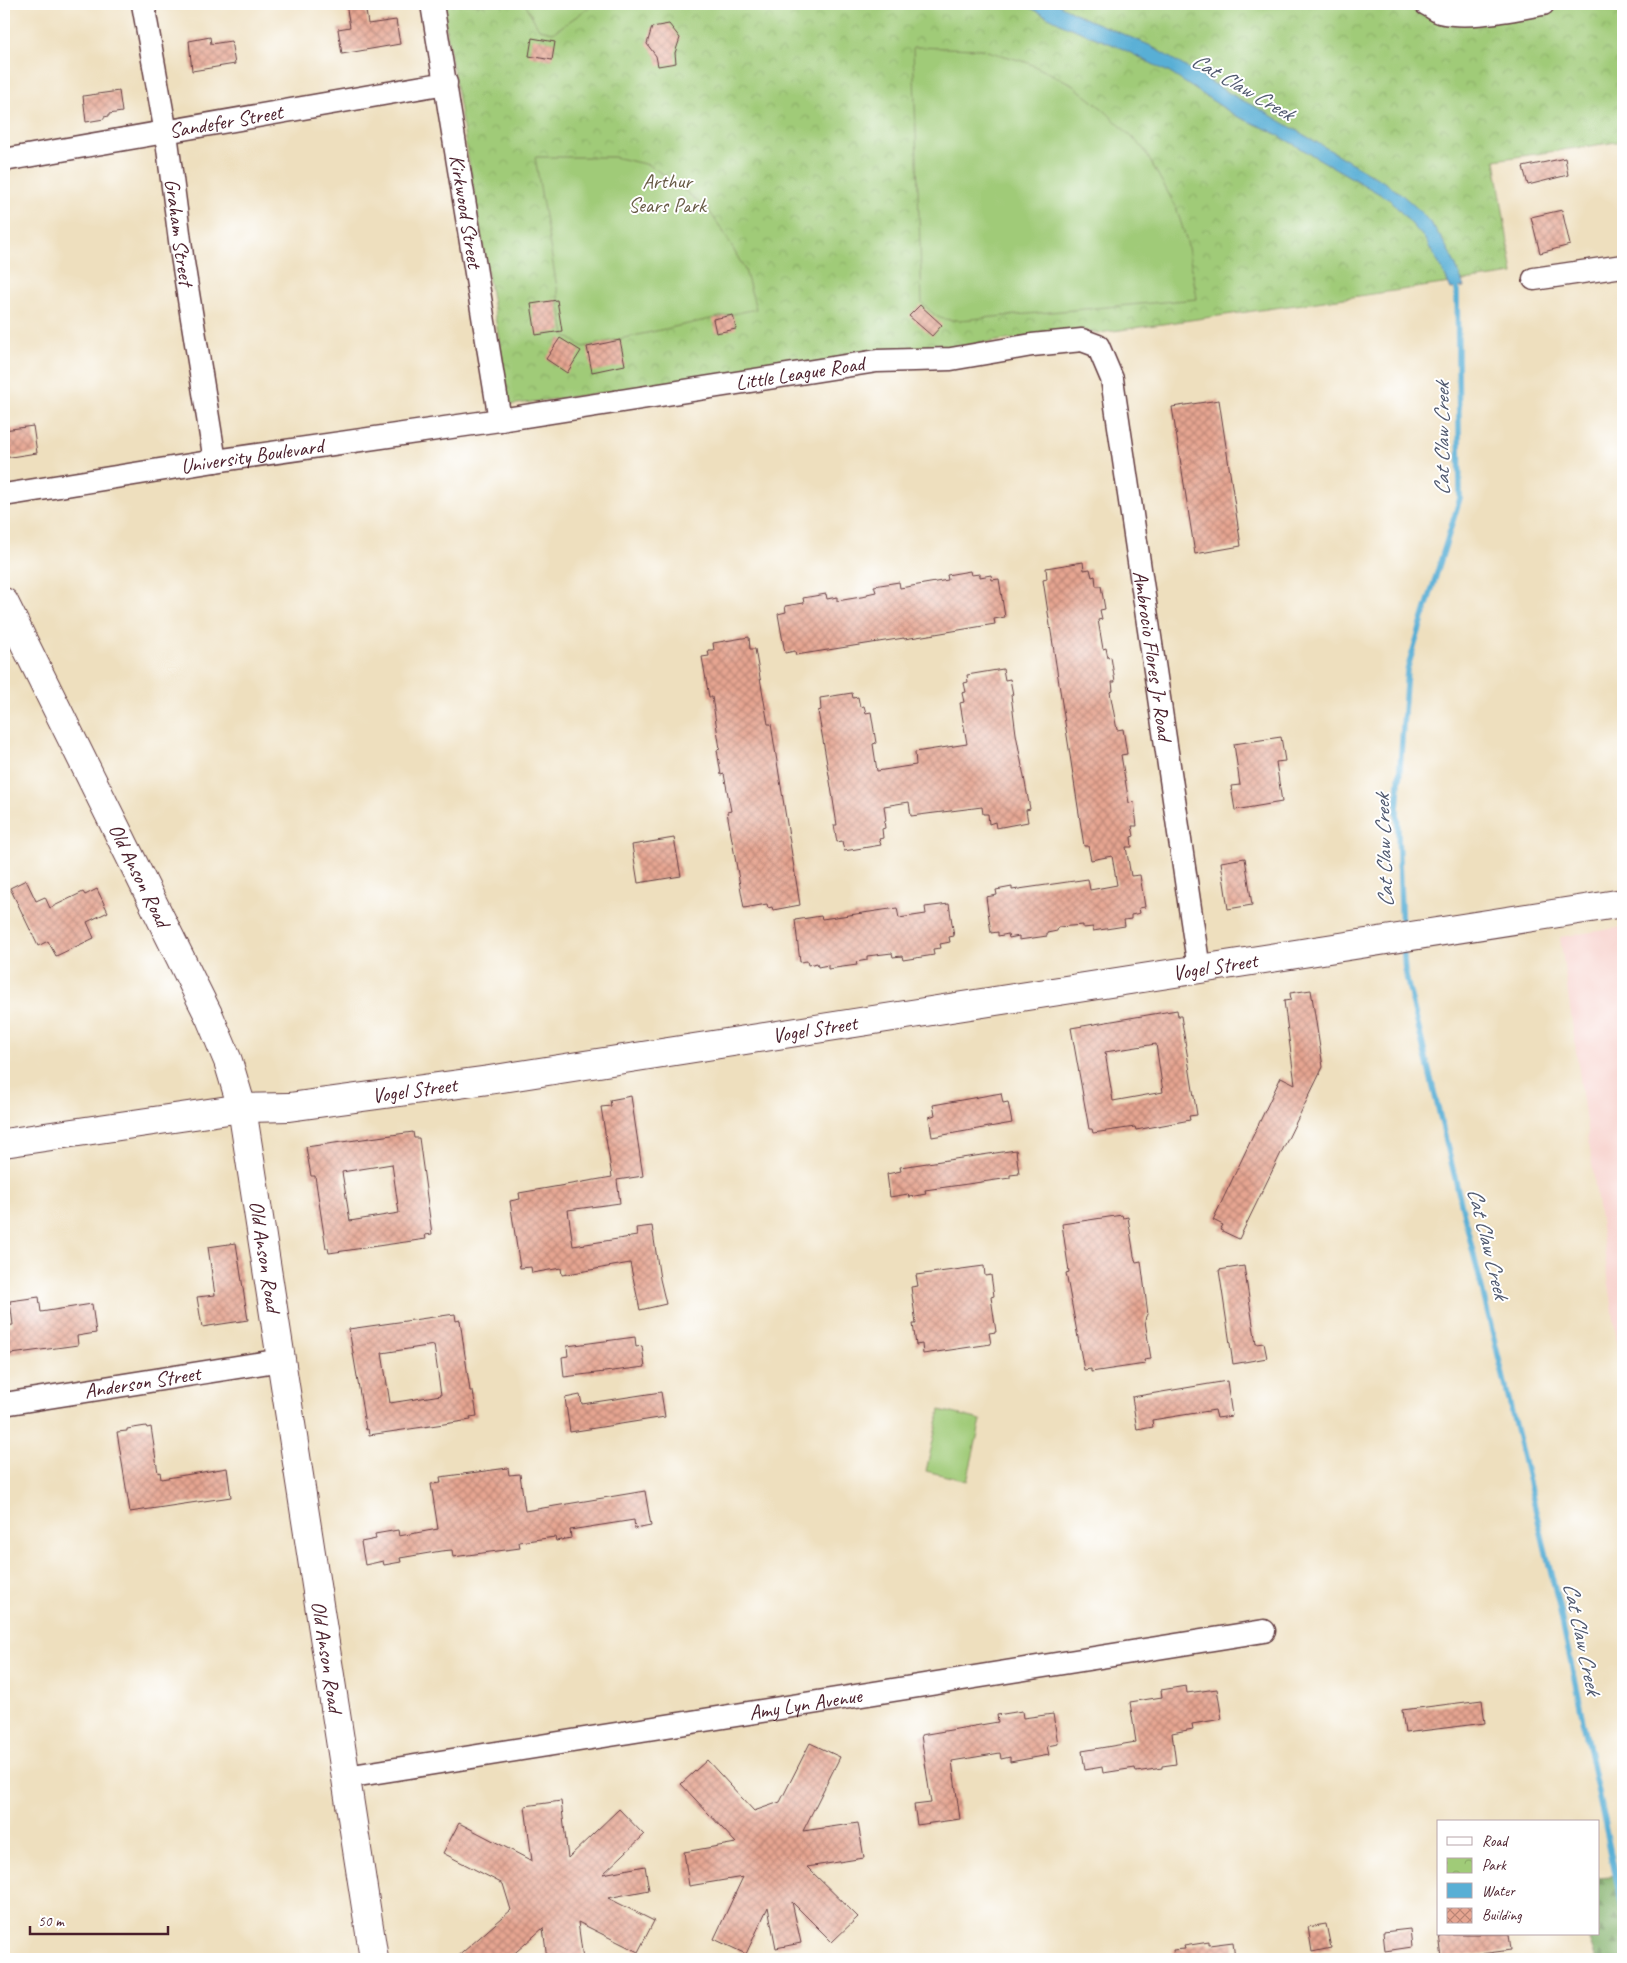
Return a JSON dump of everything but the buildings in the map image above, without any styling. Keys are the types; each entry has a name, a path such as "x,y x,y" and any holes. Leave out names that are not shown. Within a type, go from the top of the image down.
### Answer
{"street":[{"name":"Graham Street","path":"143,4 166,133 182,256 215,461"},
{"name":"Kirkwood Street","path":"432,4 500,420"},
{"path":"1426,4 1438,11 1464,14 1543,4"},
{"name":"Sandefer Street","path":"4,160 446,83"},
{"path":"1534,279 1623,266"},
{"name":"Little League Road","path":"500,420 877,361 951,359 1032,345 1082,340 1098,346"},
{"name":"Ambrocio Flores Jr Road","path":"1098,346 1112,379 1199,969"},
{"name":"University Boulevard","path":"4,495 215,461 500,420"},
{"name":"Old Anson Road","path":"4,602 210,1018 228,1061 242,1108 374,1959"},
{"name":"Vogel Street","path":"4,1143 242,1108 289,1107 489,1080 1623,903"},
{"name":"Anderson Street","path":"4,1404 282,1360"},
{"name":"Amy Lyn Avenue","path":"346,1777 1264,1631"}],"shaded area":[{"path":"1623,927 1623,1383 1560,937"}],"green space":[{"name":"Arthur Sears Park","path":"442,4 1623,4 1623,141 1495,160 1513,274 1099,333 1082,330 510,405"},
{"path":"525,4 594,4 554,32 539,29"},
{"path":"913,47 980,49 1026,62 1070,83 1104,110 1143,148 1176,207 1187,242 1197,299 960,320 942,319 931,312 922,303"},
{"path":"535,157 614,157 649,165 673,181 709,211 723,231 745,270 756,309 583,347 565,335"},
{"path":"940,1410 981,1420 967,1481 926,1471"},
{"path":"1623,1875 1623,1959 1596,1959 1588,1936 1600,1936 1600,1877"}],"water":[{"path":"1023,4 1057,4 1089,20 1149,45 1384,182 1412,203 1433,227 1451,255 1464,287 1451,289 1424,238 1390,200 1269,130 1236,116 1170,73 1119,47 1066,26"}],"waterway":[{"name":"Cat Claw Creek","path":"1402,931 1397,810 1407,670 1460,498 1457,289 1454,282"},
{"name":"Cat Claw Creek","path":"1403,945 1405,972 1558,1602 1623,1911"}]}
